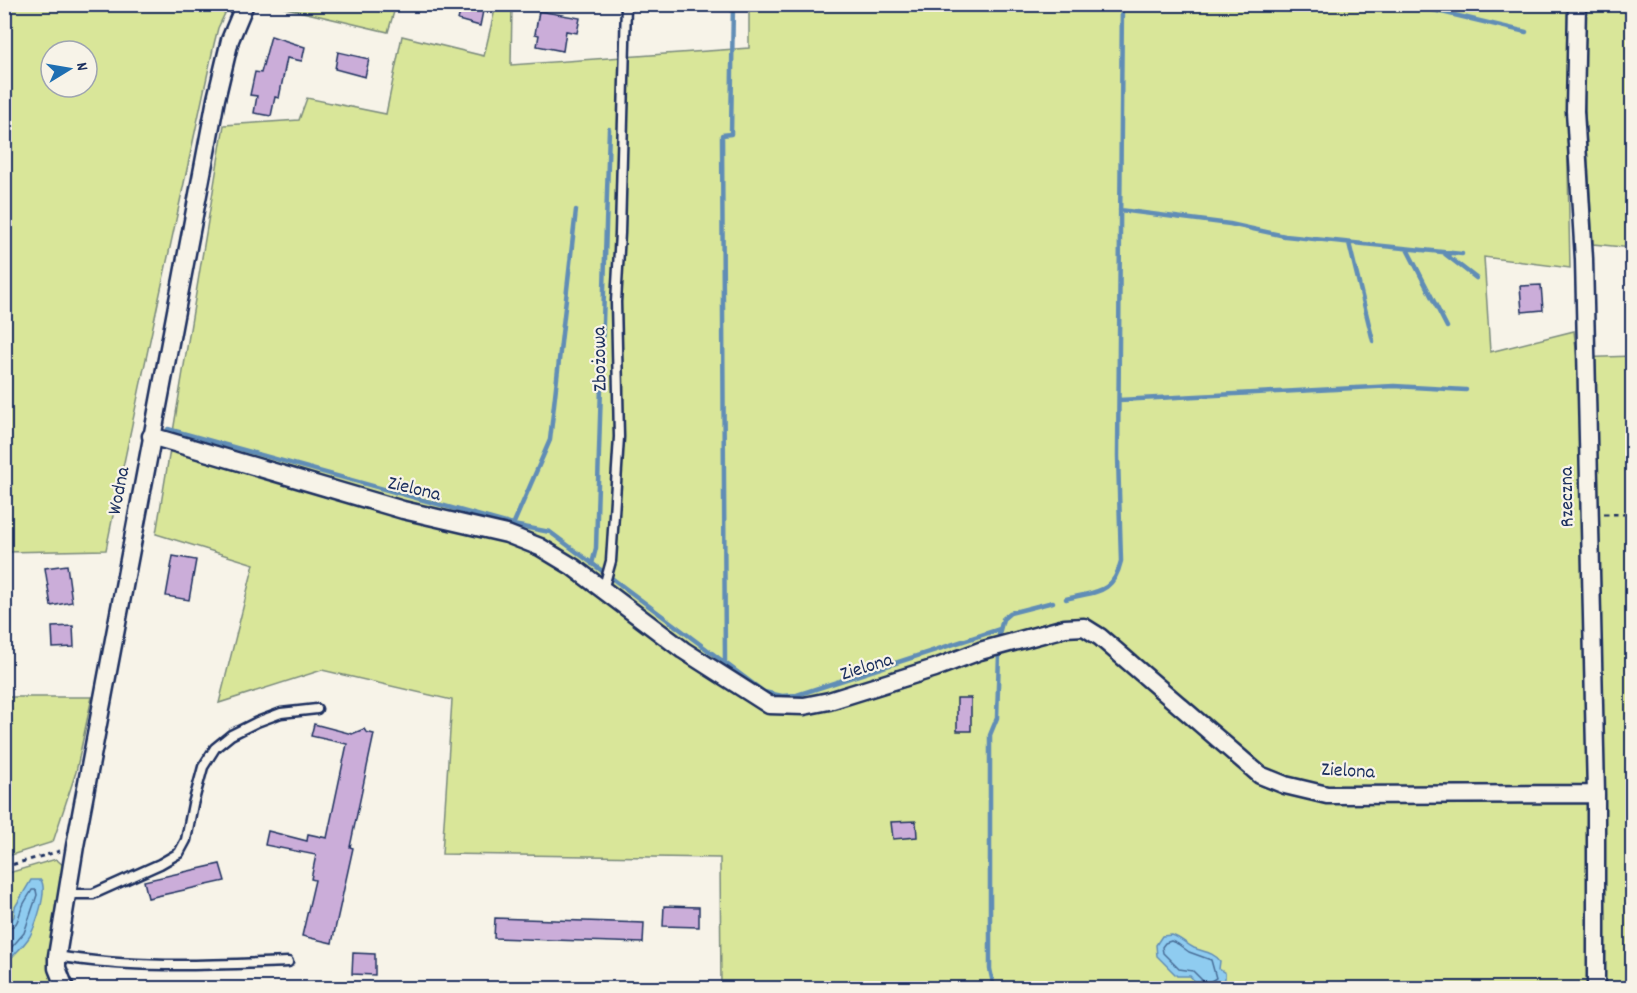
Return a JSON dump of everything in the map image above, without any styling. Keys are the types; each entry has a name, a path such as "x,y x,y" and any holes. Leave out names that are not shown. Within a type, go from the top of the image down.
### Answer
{"street":[{"name":"Wodna","path":"65,988 57,968 57,956 66,894 216,99 230,40 245,4"},
{"name":"Rzeczna","path":"1577,4 1575,111 1584,260 1596,794 1596,988"},
{"name":"Zielona","path":"151,436 403,510 507,534 540,547 573,567 683,650 770,705 804,706 829,701 936,668 980,651 1065,628 1084,627 1100,637 1260,775 1285,785 1327,795 1596,794"}],"lane":[{"name":"Zbożowa","path":"603,590 611,561 619,437 616,302 626,4"},
{"path":"66,894 93,894 179,853 186,840 203,767 214,748 231,735 257,722 281,713 317,709"},
{"path":"57,956 90,962 160,966 288,962"}],"path":[{"path":"1590,513 1632,514"},
{"path":"4,867 75,846"}],"green space":[{"path":"396,4 388,32 273,5"},
{"path":"4,5 229,5 218,28 214,44 106,550 5,552"},
{"path":"496,5 512,5 511,65 749,48 749,5 1569,5 1567,118 1570,268 1484,257 1490,352 1574,331 1577,358 1632,356 1632,988 721,988 720,858 442,854 452,700 322,670 219,703 254,564 156,534 224,125 299,120 307,98 386,114 402,36 484,56"},
{"path":"1583,5 1632,5 1632,248 1593,244 1585,114"},
{"path":"5,697 92,697 76,772 53,842 5,857"},
{"path":"56,859 65,867 53,938 53,982 48,988 5,988 5,874"}],"water":[{"path":"31,880 41,880 43,885 38,916 27,940 5,965 5,925 14,917 15,907"},
{"path":"1172,935 1217,958 1220,961 1219,969 1225,973 1225,978 1217,984 1199,986 1190,976 1177,976 1157,956 1156,945 1162,936"}],"building":[{"path":"462,4 484,6 480,26 458,20"},
{"path":"539,11 580,18 577,33 566,31 563,51 537,46 539,35 535,34"},
{"path":"271,36 305,47 302,61 287,58 279,98 275,97 271,116 254,113 257,96 250,95 255,72 261,73"},
{"path":"338,52 369,59 365,77 335,69"},
{"path":"1541,285 1543,310 1522,312 1520,286"},
{"path":"173,556 196,560 189,600 166,596"},
{"path":"67,565 72,602 51,606 45,568"},
{"path":"73,626 74,647 53,648 52,627"},
{"path":"957,698 971,698 971,731 957,731"},
{"path":"314,724 352,734 364,729 374,734 350,847 353,848 332,943 302,936 315,880 311,879 316,855 265,845 268,831 307,841 308,834 327,838 347,744 311,736"},
{"path":"916,821 917,837 893,839 891,822"},
{"path":"220,864 225,881 148,898 144,881"},
{"path":"664,906 699,907 699,927 663,926"},
{"path":"495,918 644,923 643,943 494,938"},
{"path":"353,953 375,954 375,975 352,974"}],"waterway":[{"path":"725,664 722,135 731,134 733,4"},
{"path":"1066,599 1102,590 1108,586 1118,572 1121,561 1118,456 1122,4"},
{"path":"1408,4 1526,32"},
{"path":"592,564 596,548 609,129"},
{"path":"513,525 550,440 576,210"},
{"path":"1120,210 1230,224 1285,236 1462,254"},
{"path":"1349,243 1373,341"},
{"path":"1407,249 1447,327"},
{"path":"1445,254 1476,278"},
{"path":"1119,400 1394,386 1466,390"},
{"path":"168,429 513,525 550,532 764,692 782,696 797,695 1000,629"},
{"path":"999,634 1003,619 1010,613 1053,602"},
{"path":"994,988 990,969 990,735 997,718 999,654"}]}
